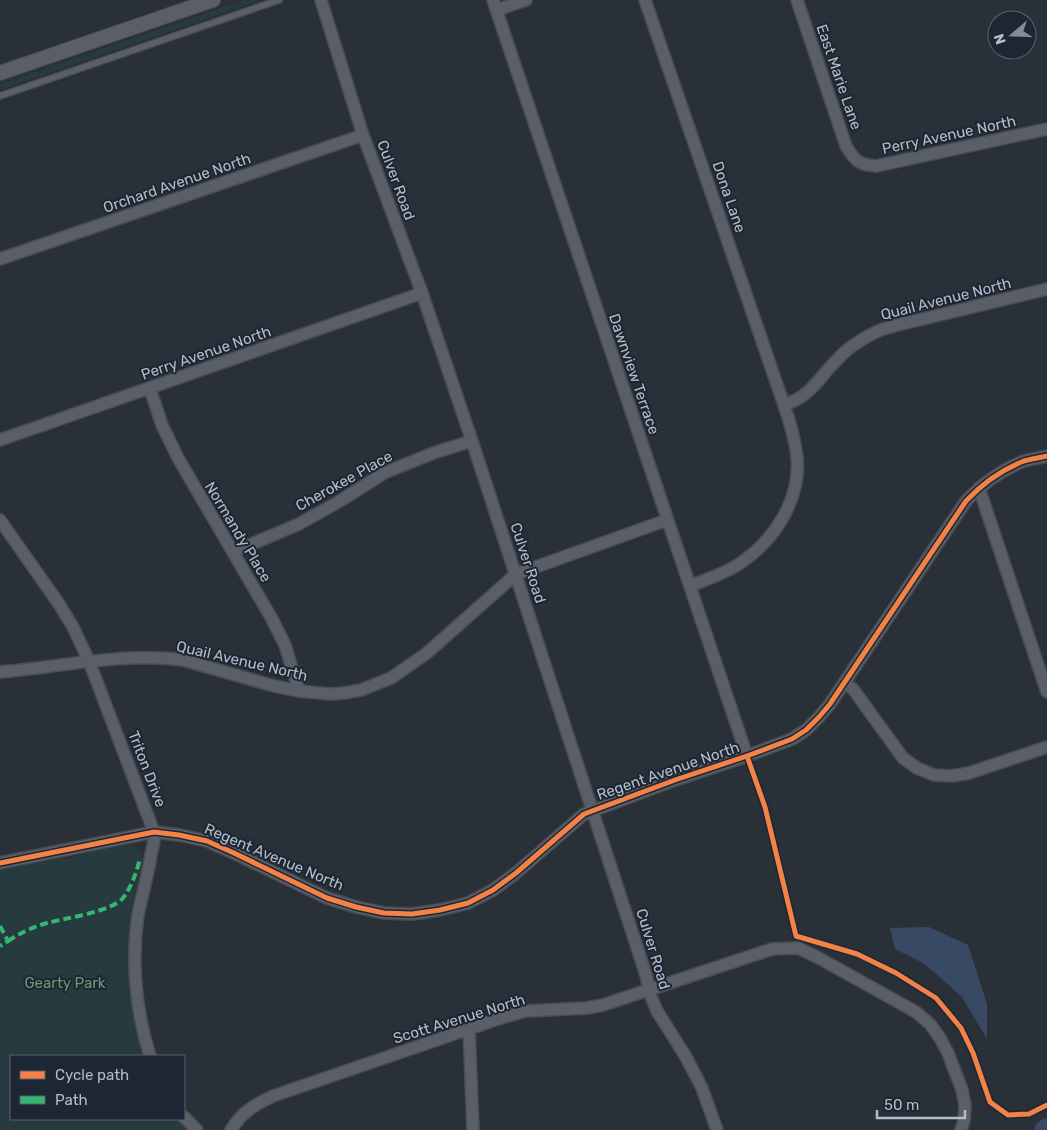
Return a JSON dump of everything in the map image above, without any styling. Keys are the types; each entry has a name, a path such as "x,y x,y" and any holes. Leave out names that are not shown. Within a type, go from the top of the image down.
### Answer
{"street":[{"path":"0,73 213,0"},
{"name":"Culver Road","path":"321,0 363,135 422,293 472,441 657,1011 686,1057 702,1088 717,1130"},
{"path":"495,5 526,0"},
{"name":"Dona Lane","path":"646,0 784,405"},
{"name":"East Marie Lane","path":"797,0 846,146 858,162"},
{"name":"Dawnview Terrace","path":"495,5 747,756"},
{"name":"Perry Avenue North","path":"858,162 876,166 1047,129"},
{"name":"Orchard Avenue North","path":"0,259 363,135"},
{"name":"Quail Avenue North","path":"784,405 795,401 807,393 834,362 854,345 876,332 1047,289"},
{"name":"Perry Avenue North","path":"0,440 422,293"},
{"name":"Normandy Place","path":"150,389 162,425 178,458 272,619 285,645 299,691"},
{"path":"690,586 722,574 751,556 761,547 784,518 794,487 797,459 793,434 784,405"},
{"name":"Cherokee Place","path":"233,552 299,524 384,473 436,452 472,441"},
{"name":"Regent Avenue North","path":"0,863 154,832 206,841 327,898 356,907 384,913 412,914 468,903 493,890 516,873 584,814 792,739 806,730 819,718 966,501 978,488 1002,471 1024,461 1047,456"},
{"path":"978,488 1047,692"},
{"name":"Triton Drive","path":"0,520 73,626 89,661 154,832 155,840 138,916 135,949 136,983 140,1014 150,1055"},
{"name":"Quail Avenue North","path":"0,672 115,659 170,659 182,660 274,686 299,691 330,694 361,690 391,678 428,653 516,574 667,520"},
{"path":"844,682 903,758 917,768 934,775 952,776 969,772 1047,747"},
{"name":"Scott Avenue North","path":"231,1130 242,1114 256,1104 273,1096 469,1029 526,1011 587,1008 604,1005 772,949 798,948 916,1012 930,1024 948,1053 962,1090 966,1105 961,1130"},
{"path":"469,1029 473,1130"},
{"path":"185,1118 197,1130"}],"lane":[{"path":"0,96 280,0"}],"green space":[{"path":"244,0 261,0 0,90 0,84"},
{"name":"Gearty Park","path":"129,846 140,851 143,857 142,869 129,923 131,991 143,1055 10,1055 10,1120 177,1120 188,1130 0,1130 0,869 73,857 97,850"}],"water":[{"path":"929,927 968,945 987,1004 987,1039 962,997 925,964 895,949 890,928"}],"marked path":[{"path":"8,941 37,926 98,911 117,903 129,889 140,859"},
{"path":"0,926 8,941 0,946"}],"cycle path":[{"path":"0,863 154,832 207,841 327,898 356,907 384,913 412,914 468,903 493,890 516,873 584,814 792,739 806,730 830,704 966,501 985,483 1007,469 1024,461 1047,456"},
{"path":"747,756 765,807 796,936 857,954 896,973 936,998 961,1028 973,1053 990,1102 1008,1115 1029,1114 1047,1105"}]}
